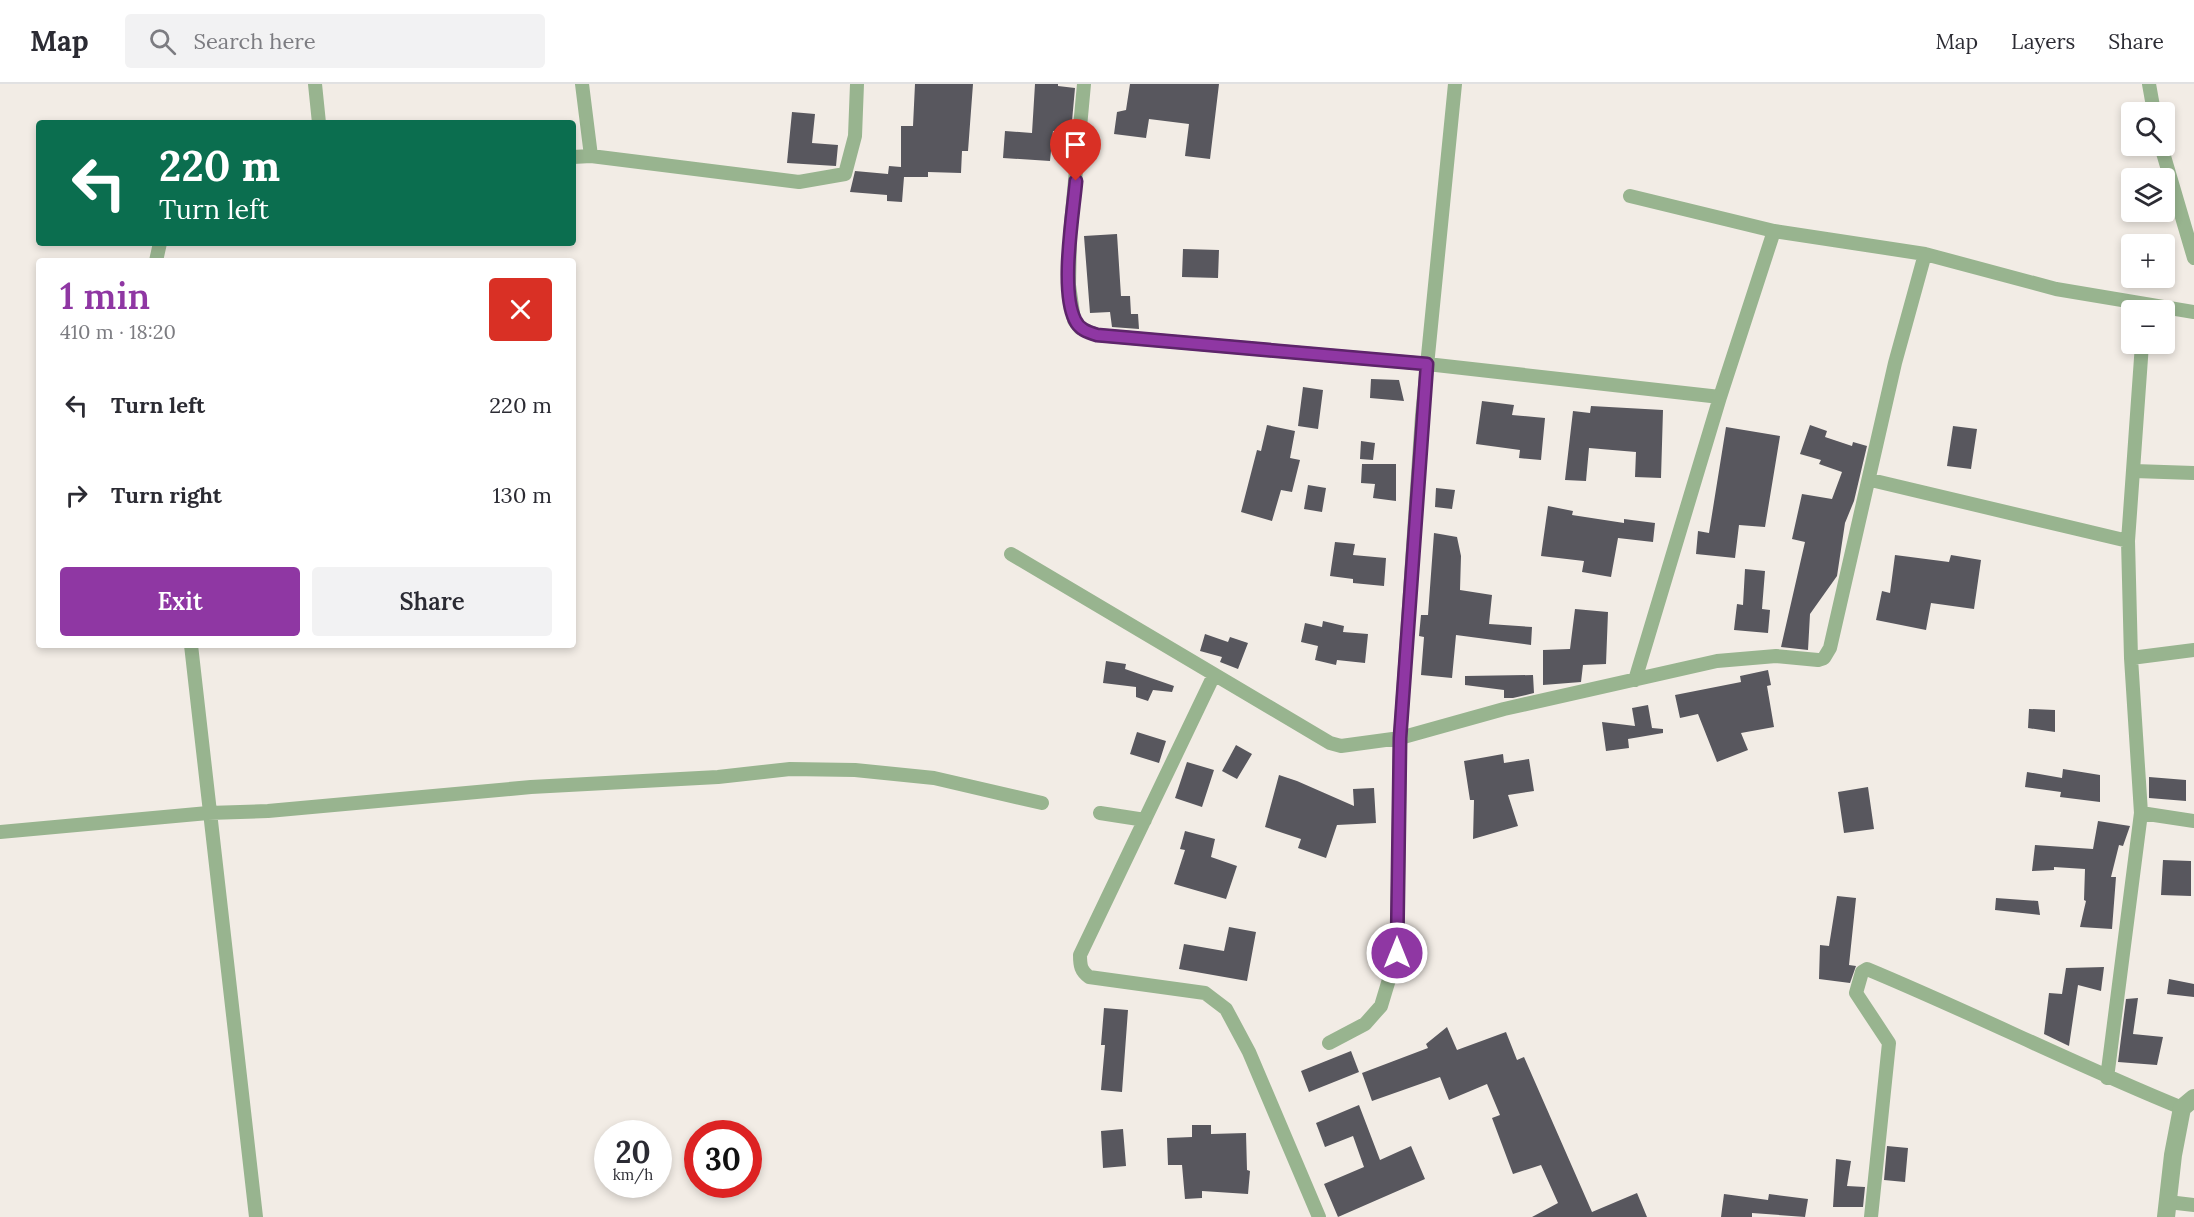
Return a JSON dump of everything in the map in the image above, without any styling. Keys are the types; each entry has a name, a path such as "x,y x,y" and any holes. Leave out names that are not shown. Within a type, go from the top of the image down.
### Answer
{"street":[{"path":"315,84 319,120"},
{"path":"582,84 591,156"},
{"path":"576,157 591,156 799,182 845,174 855,136 857,84"},
{"path":"1084,84 1069,265 1074,320 1080,328 1097,335 1427,364 1720,397"},
{"path":"1329,1043 1365,1024 1381,1006 1397,953 1400,738 1427,364 1455,84"},
{"path":"2149,84 2152,102"},
{"path":"2164,156 2194,258"},
{"path":"1630,196 1774,231 1925,254 2056,289 2121,302"},
{"path":"1635,680 1720,397 1774,231"},
{"path":"1011,554 1330,743 1341,746 1400,738 1504,709 1717,661 1776,657 1810,661 1824,658 1830,648 1871,480 1895,363 1925,254"},
{"path":"2175,310 2194,312"},
{"path":"2107,1078 2142,813 2131,658 2128,541 2141,354"},
{"path":"2134,471 2194,473"},
{"path":"1871,480 2128,541"},
{"path":"190,648 256,1217"},
{"path":"2131,658 2194,650"},
{"path":"1214,675 1080,955 1083,972 1089,977 1206,993 1226,1009 1249,1052 1319,1217"},
{"path":"0,832 208,813 268,812 531,787 718,777 790,769 855,770 934,778 1042,803"},
{"path":"1100,813 1145,820"},
{"path":"2142,813 2194,821"},
{"path":"1871,1217 1888,1043 1856,993 1862,972 1867,969 1937,998 2107,1078 2188,1103 2173,1155 2167,1209 2194,1204"}],"building":[{"path":"915,84 973,84 968,151 962,151 961,173 928,172 928,177 904,177 902,202 887,201 887,195 850,192 855,171 888,174 889,166 901,167 901,126 913,126"},
{"path":"1035,84 1058,84 1058,86 1075,88 1071,132 1053,131 1050,161 1003,158 1005,131 1032,133"},
{"path":"1130,84 1219,84 1210,159 1185,156 1189,124 1149,119 1146,138 1114,134 1117,112 1126,110"},
{"path":"792,112 815,114 812,143 838,145 836,166 787,163"},
{"path":"1117,234 1121,296 1130,296 1131,314 1138,314 1139,329 1112,327 1110,312 1090,313 1084,236"},
{"path":"1183,249 1219,250 1218,278 1182,277"},
{"path":"1371,379 1399,380 1404,401 1370,398"},
{"path":"1303,387 1323,390 1318,429 1298,426"},
{"path":"1482,401 1514,405 1512,415 1545,418 1541,460 1519,458 1520,450 1476,444"},
{"path":"1591,406 1663,410 1661,478 1635,477 1636,452 1589,448 1586,481 1565,480 1573,411 1590,413"},
{"path":"1267,425 1295,431 1290,458 1300,460 1292,492 1281,490 1272,521 1241,512 1257,450 1261,451"},
{"path":"1810,425 1827,431 1825,437 1852,446 1853,442 1867,446 1854,501 1845,523 1837,576 1810,614 1808,650 1781,647 1805,542 1792,539 1802,494 1832,499 1842,472 1819,464 1821,460 1800,454"},
{"path":"1953,426 1977,429 1971,469 1947,466"},
{"path":"1726,427 1780,436 1765,527 1739,525 1735,558 1696,554 1698,531 1709,533"},
{"path":"1361,441 1375,443 1373,460 1360,459"},
{"path":"1362,464 1396,464 1396,501 1373,498 1375,484 1361,483"},
{"path":"1308,485 1326,488 1322,512 1304,509"},
{"path":"1436,488 1455,490 1452,509 1435,507"},
{"path":"1548,506 1573,511 1572,515 1624,523 1624,519 1655,523 1653,542 1618,538 1611,577 1582,572 1584,561 1541,556"},
{"path":"1434,533 1457,537 1461,556 1460,590 1492,595 1489,624 1532,627 1531,645 1456,635 1452,678 1421,675 1424,637 1419,636 1421,615 1428,615"},
{"path":"1335,542 1355,544 1353,555 1386,558 1384,586 1353,583 1353,579 1330,576"},
{"path":"1895,555 1949,562 1951,555 1981,560 1974,609 1931,603 1926,630 1876,620 1882,591 1890,593"},
{"path":"1745,569 1765,571 1762,609 1770,610 1768,633 1734,630 1737,604 1743,605"},
{"path":"1575,609 1608,612 1606,664 1583,665 1581,682 1543,685 1543,650 1570,649"},
{"path":"1323,621 1344,626 1343,632 1368,634 1365,663 1337,660 1336,665 1315,660 1318,646 1301,642 1305,623 1322,627"},
{"path":"1205,634 1228,642 1230,637 1248,643 1238,669 1220,662 1222,657 1200,651"},
{"path":"1106,661 1126,664 1125,669 1174,686 1172,692 1153,690 1148,701 1136,697 1136,687 1103,683"},
{"path":"1768,670 1771,685 1767,686 1774,727 1741,733 1748,750 1717,762 1698,714 1680,718 1675,695 1741,682 1740,676"},
{"path":"1533,675 1534,693 1513,698 1504,698 1504,690 1465,685 1465,676"},
{"path":"1648,705 1652,728 1663,729 1663,733 1628,739 1629,748 1606,751 1602,722 1635,726 1632,708"},
{"path":"2029,709 2055,710 2055,732 2028,728"},
{"path":"1137,732 1166,741 1159,763 1130,754"},
{"path":"1236,745 1252,754 1237,779 1222,771"},
{"path":"1503,754 1504,763 1529,759 1534,791 1508,795 1518,826 1473,839 1474,800 1470,800 1464,761"},
{"path":"1187,762 1214,770 1202,807 1175,798"},
{"path":"2063,769 2100,775 2100,802 2060,797 2061,792 2025,787 2027,772 2062,778"},
{"path":"1279,775 1354,806 1353,789 1374,788 1376,823 1337,825 1326,858 1298,848 1301,839 1265,827"},
{"path":"2149,777 2186,780 2186,801 2149,798"},
{"path":"1868,787 1874,829 1844,833 1838,792"},
{"path":"2098,821 2130,826 2123,846 2119,845 2111,877 2116,877 2112,929 2080,927 2086,901 2084,900 2085,869 2054,867 2054,870 2032,871 2035,845 2093,849"},
{"path":"1185,831 1215,839 1211,857 1237,866 1226,899 1174,884 1185,850 1180,849"},
{"path":"2163,860 2191,861 2191,896 2161,895"},
{"path":"1837,896 1856,898 1849,965 1856,966 1850,983 1819,979 1820,945 1829,946"},
{"path":"1996,898 2038,901 2040,915 1995,910"},
{"path":"1229,927 1256,932 1247,981 1179,969 1184,944 1224,951"},
{"path":"2104,967 2101,991 2078,985 2069,1046 2044,1034 2049,993 2062,994 2066,968"},
{"path":"2169,979 2194,984 2194,997 2167,994"},
{"path":"2138,998 2133,1034 2163,1037 2157,1065 2118,1062 2126,999"},
{"path":"1104,1008 1128,1010 1122,1092 1101,1090 1105,1045 1101,1045"},
{"path":"1447,1027 1457,1050 1506,1032 1517,1060 1524,1057 1592,1212 1637,1193 1647,1217 1532,1217 1558,1203 1541,1165 1513,1174 1492,1118 1500,1115 1487,1084 1449,1100 1440,1077 1372,1101 1362,1073 1428,1048 1426,1044"},
{"path":"1351,1051 1359,1072 1309,1092 1301,1071"},
{"path":"1359,1105 1380,1160 1411,1146 1425,1179 1338,1217 1324,1184 1364,1167 1353,1136 1325,1147 1316,1123"},
{"path":"1192,1125 1211,1125 1211,1134 1246,1133 1247,1170 1250,1171 1248,1194 1202,1191 1202,1198 1185,1199 1182,1165 1168,1165 1167,1138 1192,1137"},
{"path":"1123,1129 1126,1166 1103,1168 1101,1131"},
{"path":"1887,1146 1908,1148 1905,1182 1884,1180"},
{"path":"1836,1159 1851,1161 1847,1186 1865,1187 1863,1207 1833,1207"},
{"path":"1724,1194 1768,1200 1769,1194 1808,1199 1805,1217 1752,1213 1752,1217 1721,1217"}],"route":[{"path":"1076,181 1070,235 1070,285 1074,320 1086,332 1097,335 1427,364 1400,738 1396,864 1397,953"}]}
